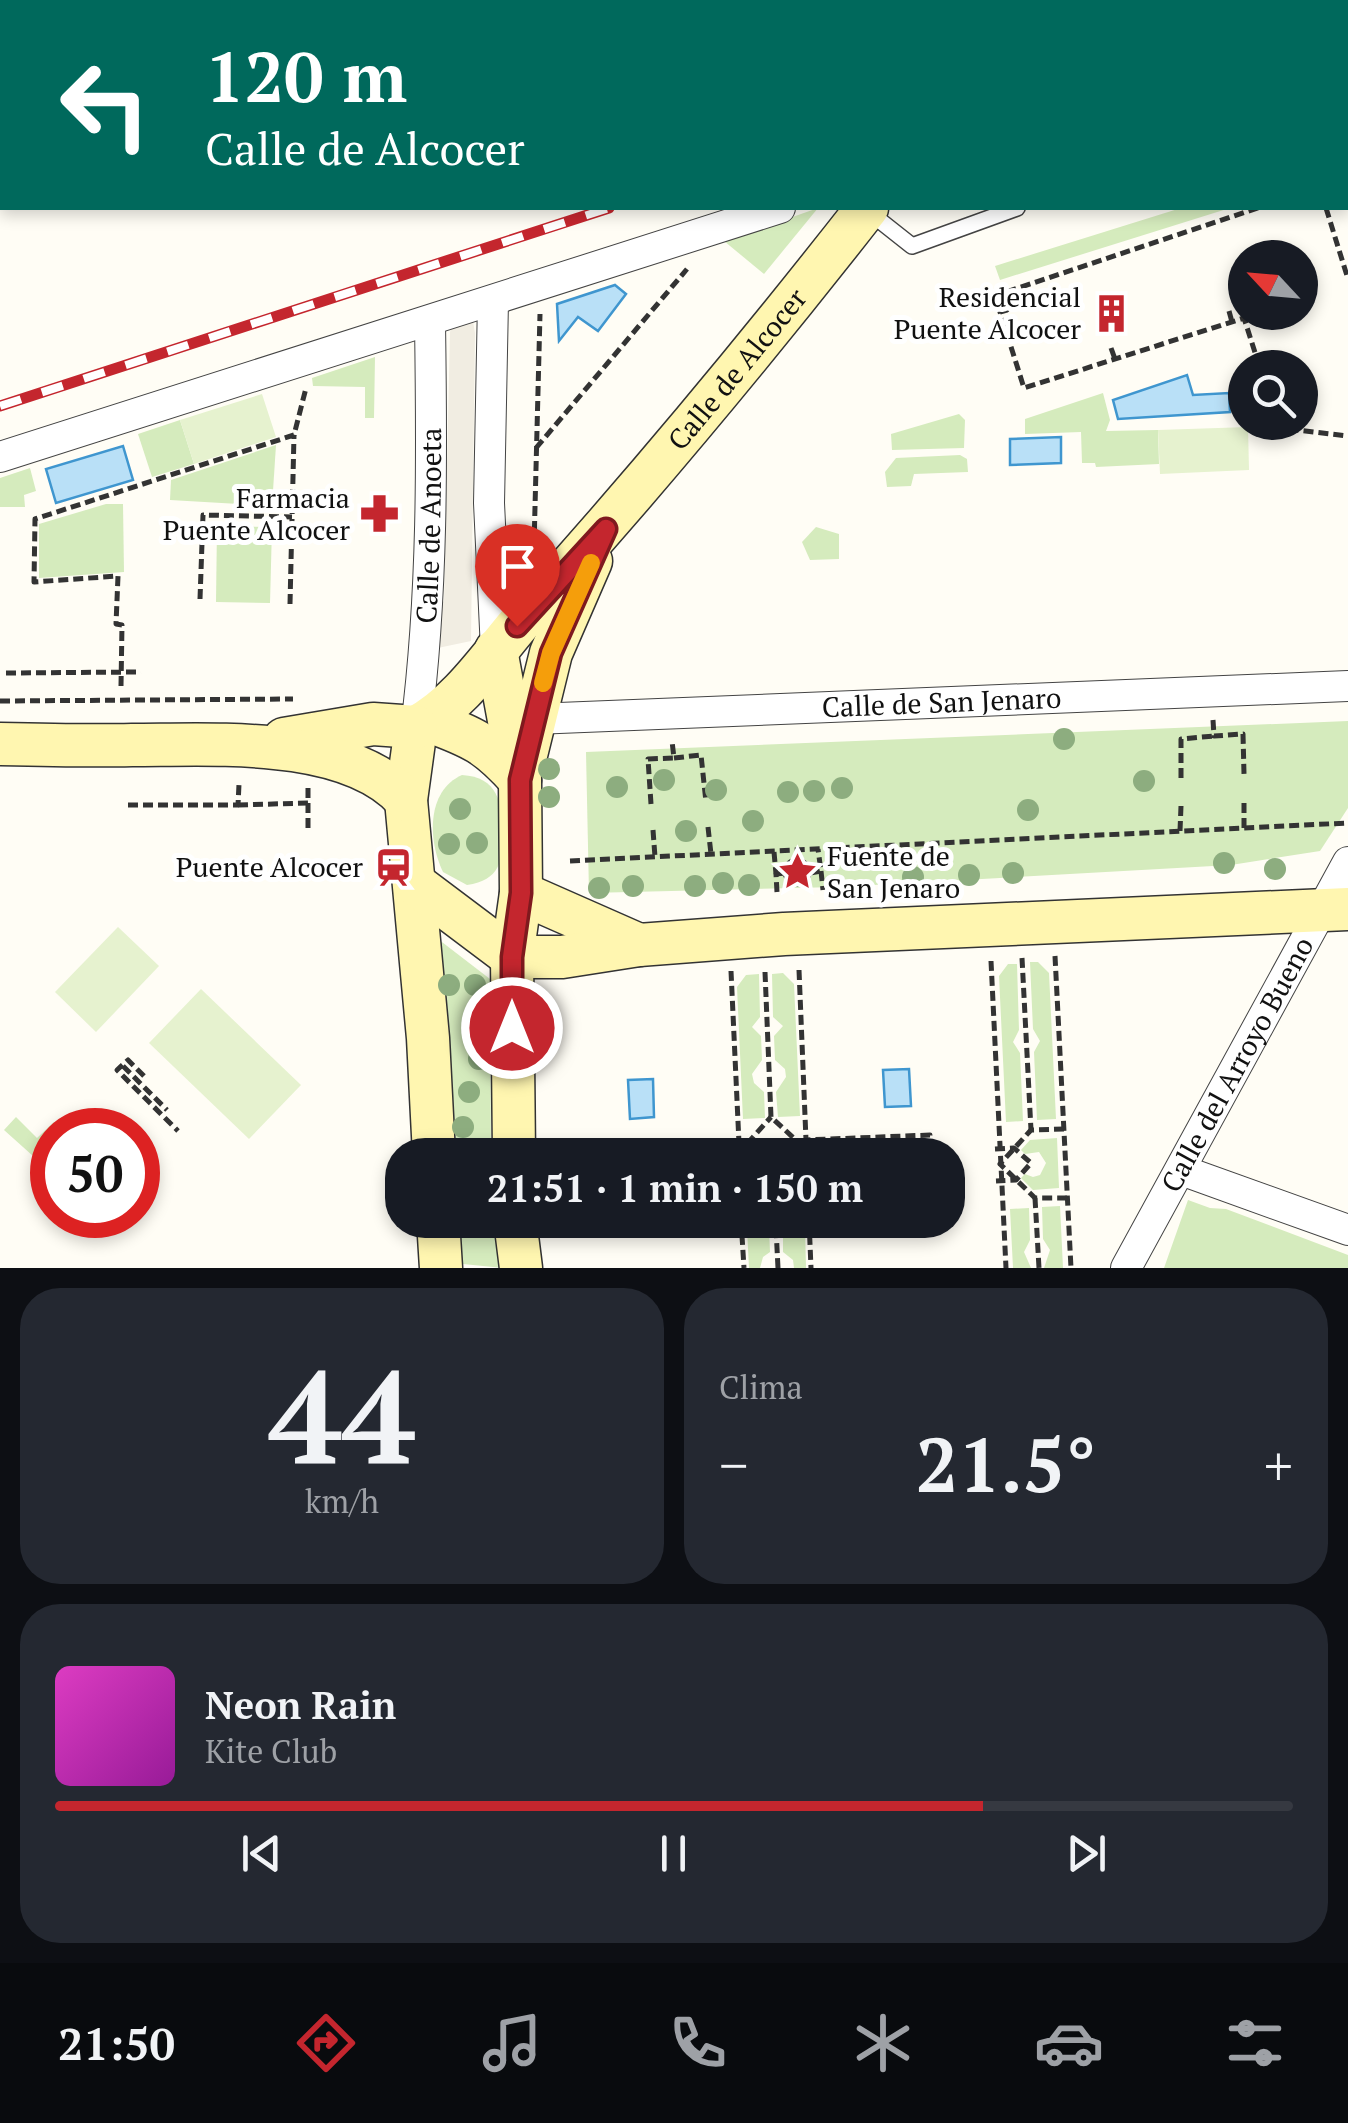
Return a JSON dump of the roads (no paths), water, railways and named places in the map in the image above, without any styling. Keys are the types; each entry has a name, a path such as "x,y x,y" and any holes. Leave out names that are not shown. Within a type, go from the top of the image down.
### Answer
{"main road":[{"name":"Calle de Alcocer","path":"423,724 466,686 606,529 865,210"},
{"name":"Calle de Alcocer","path":"520,780 551,653 606,529"},
{"name":"Calle de Alcocer","path":"496,650 520,780 521,893 512,957 514,1138"},
{"path":"244,764 373,724 423,724 474,738 494,751 520,780"},
{"path":"423,724 406,800 433,1138"},
{"path":"0,744 244,764 330,757 392,785 406,800"},
{"path":"415,884 512,957 562,957 639,945 784,934 1334,911"},
{"path":"450,913 521,893 639,945"},
{"path":"439,1238 440,1268"},
{"path":"517,1238 521,1268"}],"street":[{"path":"0,457 774,210"},
{"path":"494,301 489,503 496,650"},
{"name":"Calle de Anoeta","path":"423,724 432,416 430,322"},
{"name":"Calle de San Jenaro","path":"534,719 1348,686"},
{"name":"Calle del Arroyo Bueno","path":"1133,1260 1181,1170 1334,911 1348,862"},
{"path":"1181,1170 1348,1230"}],"lane":[{"path":"869,210 912,246 1011,210"}],"water":[{"path":"615,285 626,294 598,331 578,317 559,341 557,304"},
{"path":"1187,375 1193,395 1228,393 1228,412 1118,419 1113,400"},
{"path":"1061,437 1061,463 1010,465 1010,439"},
{"path":"123,446 133,480 56,503 46,469"},
{"path":"909,1069 911,1106 885,1107 883,1070"},
{"path":"653,1079 654,1117 630,1119 628,1080"}],"railway":[{"path":"0,406 603,210"}],"place":[{"name":"Residencial Puente Alcocer","path":"1111,313"},
{"name":"Farmacia Puente Alcocer","path":"380,514"},
{"name":"Puente Alcocer","path":"393,867"},
{"name":"Fuente de San Jenaro","path":"797,872"}]}
